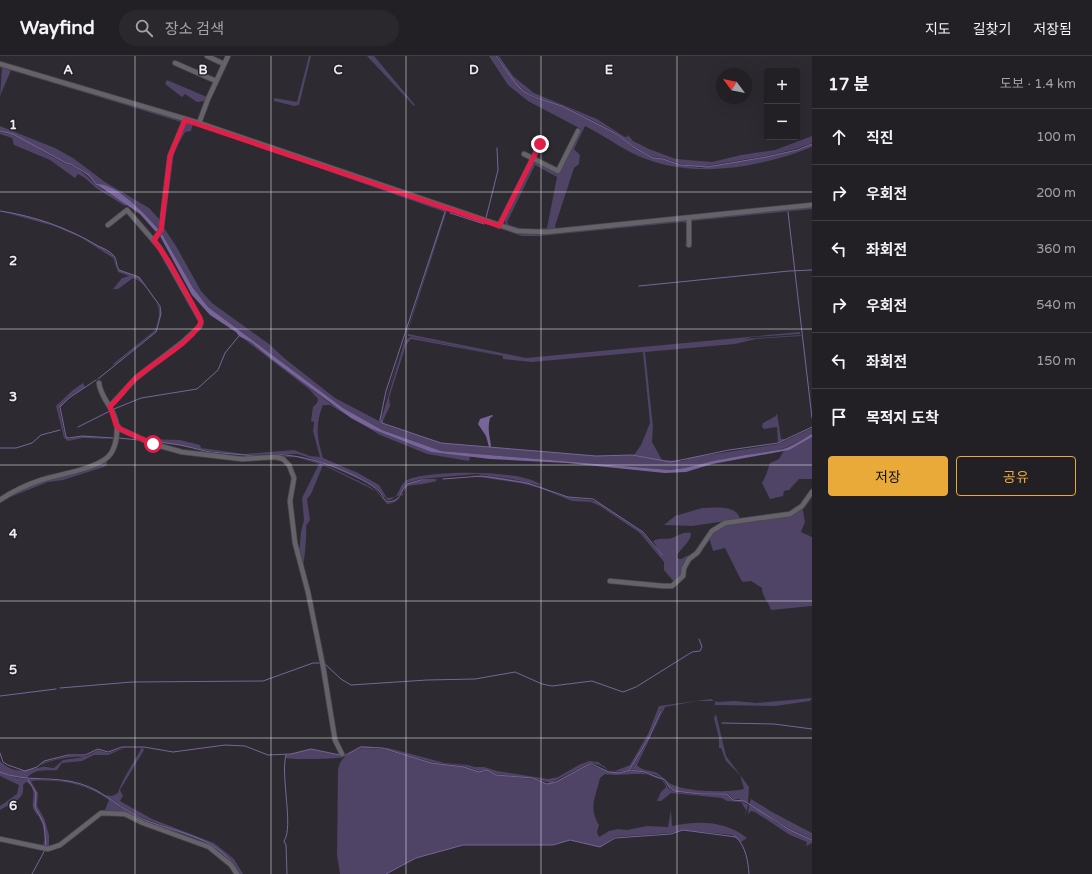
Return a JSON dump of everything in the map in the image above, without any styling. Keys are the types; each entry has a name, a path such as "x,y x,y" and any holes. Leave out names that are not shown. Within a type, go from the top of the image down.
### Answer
{"street":[{"path":"207,56 224,64"},
{"path":"199,124 228,56"},
{"path":"175,63 216,82"},
{"path":"0,64 199,124 517,232 531,233 812,205"},
{"path":"154,240 161,230 170,156 185,120"},
{"path":"524,154 557,170 560,170 578,131"},
{"path":"499,226 540,144"},
{"path":"108,225 127,210 154,240 169,262 200,318 201,323 184,341 136,378 110,406"},
{"path":"689,218 689,245"},
{"path":"0,500 11,492 41,480 80,469 103,460 114,447 116,425 110,406 99,389 99,383"},
{"path":"116,425 120,429 153,444 176,450 242,459 276,458 283,459 290,465 294,478 290,501 295,544 308,592 335,740 342,754"},
{"path":"610,581 672,586 682,576 686,563 697,553 712,531 725,523 790,514 802,506 812,492"},
{"path":"0,839 48,849 60,845 101,813 125,814 143,823 209,847 231,865 237,874"}],"shaded area":[{"path":"309,56 311,56 299,105 294,106 274,101 274,98 297,102"},
{"path":"367,56 374,56 415,105 414,106"},
{"path":"489,56 495,56 516,84 523,91 536,99 562,106 617,134 633,148 653,158 663,159 680,165 701,168 766,157 797,150 812,144 812,147 791,155 745,166 721,169 674,167 651,161 630,152 585,126 574,149 580,155 579,164 574,168 555,226 556,229 530,231 506,227 505,220 532,163 534,161 559,173 581,129 528,101 508,85","holes":["535,165 557,177 547,228 527,230 509,225 507,222"]},
{"path":"497,56 499,56 513,76 534,93 597,119 625,137 628,135 633,141 649,149 676,159 712,162 741,155 775,150 812,136 812,143 796,149 766,156 701,167 680,164 663,158 653,157 633,147 617,133 562,105 537,98 523,90 516,84"},
{"path":"0,66 181,120 181,122 11,70 0,96 2,68"},
{"path":"167,80 207,97 205,101 197,102 185,94 182,97 165,84"},
{"path":"186,122 199,125 447,210 401,351 445,212 193,124 191,131 185,132 174,152 164,228 176,246 201,291 212,303 269,344 284,358 335,398 379,421 385,403 381,420 403,347 407,339 411,337 525,360 408,336 408,334 526,358 800,332 800,334 744,339 801,336 756,339 735,344 645,352 653,427 652,442 662,460 659,460 682,461 695,457 778,444 812,428 812,434 782,449 670,470 441,451 382,430 343,408 208,307 193,288 162,234 172,153","holes":["411,339 503,356 503,359 531,362 643,352 650,423 641,445 634,455 659,460 632,455 596,456 441,443 382,423 390,406 389,398 406,345"]},
{"path":"181,125 169,154 159,230 131,201 113,189 104,185 96,184 83,171 72,164 68,164 5,132 0,131 0,126 55,148 73,158 105,182 149,208 160,220 167,161 171,146"},
{"path":"0,132 13,135 68,165 76,167 101,189 128,204 125,206 96,188 78,174 75,178 50,160 14,145 12,138 0,134"},
{"path":"96,184 104,185 122,194 147,216 159,230 157,233 140,214"},
{"path":"812,206 812,209 692,221 692,245 690,245 690,219"},
{"path":"0,211 45,221 87,239 113,255 118,270 139,277 147,289 141,282 133,278 118,289 113,289 122,278 129,276 118,272 113,258 82,238 54,226"},
{"path":"687,220 688,246 685,246 687,240 686,223 683,222 539,236 522,236 484,223 520,233 532,234"},
{"path":"162,234 193,288 208,307 343,408 382,430 441,451 670,470 782,449 791,446 812,434 812,437 789,450 712,464 686,472 665,473 567,463 490,459 431,452 372,429 351,418 251,342 239,336 236,332 210,315 192,295 160,236"},
{"path":"155,302 159,307 161,314 155,332 114,365 113,364 154,331 159,315"},
{"path":"240,336 251,342 331,404 372,429 431,452 470,456 469,461 427,454 380,435 330,405 323,405 320,412 318,432 319,445 323,458 358,473 379,485 387,498 395,497 407,480 434,474 476,473 517,476 533,480 542,486 512,479 477,474 421,479 406,483 401,494 388,501 378,489 366,482 321,462 298,454 242,455 210,451 145,439 180,440 200,445 201,448 244,454 294,450 310,456 320,457 313,431 314,422 311,421 313,407 317,403 318,399 309,389"},
{"path":"83,383 85,387 69,397 59,408 65,437 69,439 83,436 115,439 82,438 68,441 64,438 56,406"},
{"path":"777,413 781,439 785,439 778,443 777,427 764,429 762,427 763,423 776,416"},
{"path":"493,416 490,418 489,426 491,447 489,447 486,436 478,424 480,419"},
{"path":"812,437 812,479 799,479 789,490 784,491 783,496 770,499 762,483 770,463 779,459 783,452"},
{"path":"200,451 242,457 297,456 321,463 365,484 377,491 387,503 401,497 395,502 387,504 376,491 323,465 311,494 307,499 310,520 306,526 306,545 303,566 299,554 301,532 304,520 302,498 319,464 296,457 247,458 200,453"},
{"path":"107,458 107,465 104,467 63,480 48,482 3,500 41,481 80,470"},
{"path":"471,476 488,476 515,480 541,487 564,496 597,502 642,532 661,555 653,541 691,533 688,542 677,555 678,559 681,559 688,555 692,555 684,563 682,575 674,582 664,570 664,562 640,533 600,506 591,502 572,501 540,488 520,483"},
{"path":"436,481 408,486 404,492 406,485 409,483"},
{"path":"802,506 805,522 801,532 812,537 812,606 771,610 763,594 762,588 751,581 743,582 725,548 713,551 709,537 723,525 790,514"},
{"path":"702,508 730,509 738,514 740,519 692,526 664,525 675,516"},
{"path":"812,698 810,701 775,706 715,705 715,701 757,703"},
{"path":"711,699 714,701 697,701 665,707 637,765 657,773 669,783 676,786 706,791 744,789 740,775 726,761 721,748 719,748 719,738 714,718 716,714 726,756 749,787 748,804 739,799 733,799 727,793 702,794 674,791 669,787 665,780 656,775 631,769 650,738 662,711 661,709 649,738 630,769 617,772 610,770 615,771 630,765 648,734 659,706"},
{"path":"361,746 388,748 445,763 484,767 497,771 548,779 558,777 589,761 598,762 608,769 594,763 589,763 551,783 532,778 496,774 487,770 479,771 464,766 431,762 382,748 361,747 343,755"},
{"path":"127,747 108,755 94,755 82,761 62,763 57,770 37,771 27,778 0,772 0,761 15,770 44,767 54,768 63,760 84,757 60,759 37,767 44,762 68,756 86,756 98,750 108,753"},
{"path":"142,747 144,750 120,790 123,796 120,801 152,819 214,843 234,859 243,874 240,874 224,854 212,845 133,814 105,795 112,796 118,793"},
{"path":"362,748 382,749 431,763 464,767 479,772 487,771 496,775 532,779 547,784 556,782 589,764 609,772 619,773 630,770 644,773 649,775 605,774 600,778 593,807 599,825 597,832 599,837 609,831 618,829 627,830 647,826 668,827 671,810 672,826 691,823 711,823 730,828 747,838 741,842 732,835 683,830 671,833 615,837 600,847 570,840 553,845 463,845 416,858 386,874 340,874 337,855 338,770 343,758 353,751"},
{"path":"311,749 343,757 315,759 286,758 286,755"},
{"path":"0,772 17,778 69,781 97,790 133,815 212,845 224,854 239,874 218,853 130,816 104,812 109,800 100,794 72,783 31,781 38,793 37,806 44,818 49,835 49,847 42,847 44,844 44,832 39,816 34,811 32,787 26,782 23,785 22,795 20,798 0,810 0,806 17,794 19,785 0,776"},
{"path":"660,780 664,781 668,788 674,792 701,795 727,794 733,800 739,800 748,805 745,817 746,810 741,802 727,801 722,798 671,793 661,801 657,801 661,792 666,787"},
{"path":"751,799 812,833 812,839 790,829 749,804"},
{"path":"749,805 760,810 777,823 812,840 812,843 806,846 807,842 790,835 755,812 751,811 748,814"}],"waterway":[{"path":"496,56 516,84 523,91 536,98 562,106 617,134 633,147 653,158 663,159 680,165 707,167 766,157 797,150 812,144"},
{"path":"0,131 13,134 68,164 71,164 89,175 97,185"},
{"path":"486,218 498,170 497,148"},
{"path":"0,211 26,216 63,228 106,250 116,259 119,270 139,277 160,306 161,314 156,332 98,379"},
{"path":"380,420 386,391 445,212"},
{"path":"788,212 812,418"},
{"path":"450,213 484,224"},
{"path":"639,286 812,270"},
{"path":"114,409 141,398 197,389 218,370 225,353 239,336"},
{"path":"96,380 69,398 60,407 66,437 82,436 113,438"},
{"path":"78,427 110,411"},
{"path":"382,421 382,423 441,443 596,456 632,455 671,462 729,450 778,443 812,427"},
{"path":"0,448 16,448 32,443 41,435 60,430"},
{"path":"118,438 139,440"},
{"path":"152,441 180,445 210,452 256,456"},
{"path":"271,455 297,457 327,464 367,483 378,490 387,502 398,498 407,484 421,480 436,480"},
{"path":"443,479 482,476 527,483 568,497 593,499 643,532 662,555"},
{"path":"324,663 341,679 351,685 427,680 475,679 515,672 542,684 552,686 592,681 623,692 636,687 692,652 700,651 702,647 699,639"},
{"path":"60,688 132,682 263,681 313,663 320,663"},
{"path":"0,696 56,689"},
{"path":"630,769 649,738 661,711"},
{"path":"722,723 774,724 812,729"},
{"path":"0,753 3,762 25,771 37,767 44,761 68,755 85,755 98,749 108,752 122,747 144,747 173,752 225,745 245,746 268,755 291,754 311,749 340,755"},
{"path":"344,756 361,747 382,748 431,763 464,767 479,772 487,770 496,775 532,778 547,784 556,782 589,764 609,772 619,773 630,770 644,772 665,780 669,787 674,791 701,794 727,794 733,800 744,801 790,830 812,840"},
{"path":"286,755 285,775 288,824 287,834 284,841 286,845 287,874"},
{"path":"0,772 20,777 71,781 81,784 101,793 126,810 145,820 186,834 212,845 223,853 232,863"},
{"path":"28,780 36,793 35,807 44,824 46,846"},
{"path":"386,874 416,858 463,845 553,845 570,840 600,847 615,838 671,834 683,830 736,837 744,850 749,874"},
{"path":"32,874 45,850"}],"route":[{"path":"153,444 120,429 116,425 115,417 110,406 136,378 184,341 200,326 202,321 169,262 154,240 161,230 170,156 174,143 185,120 499,226 540,144"}]}
